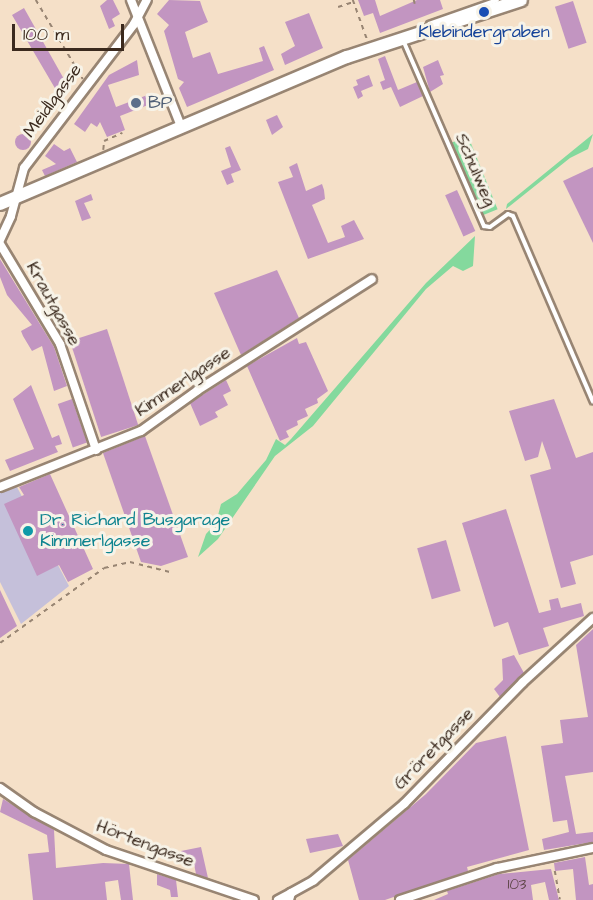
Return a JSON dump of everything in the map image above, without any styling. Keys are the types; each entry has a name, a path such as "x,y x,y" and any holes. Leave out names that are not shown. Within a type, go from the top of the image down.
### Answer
{"main road":[{"path":"0,204 181,126 377,48 521,0"}],"street":[{"path":"131,0 181,126"},
{"name":"Meidlgasse","path":"0,242 24,168 139,16 147,0"},
{"name":"Krautgasse","path":"0,242 60,344 96,450"},
{"name":"Kimmerlgasse","path":"0,487 141,431 198,390 372,279"},
{"name":"Gröretgasse","path":"278,900 290,897 314,880 404,804 515,690 593,618"},
{"name":"Hörtengasse","path":"0,788 34,812 106,850 254,900"},
{"path":"400,900 497,868 593,848"}],"lane":[{"path":"377,48 403,33 497,0"},
{"name":"Schulweg","path":"403,39 484,226 490,227 508,214 513,216 593,402"}],"path":[{"path":"36,0 87,83"},
{"path":"414,0 415,4"},
{"path":"338,7 354,1 377,48"},
{"path":"103,153 104,141 122,133"},
{"path":"0,643 104,568 130,562 170,572"},
{"path":"555,871 560,900"}],"shaded area":[{"name":"Dr. Richard Busgarage Kimmerlgasse","path":"17,487 69,586 21,624 0,582 0,491"}],"green space":[{"path":"593,134 588,149 570,158 506,209 507,204"},
{"path":"468,136 498,209 481,216 451,143"},
{"path":"475,236 473,266 463,271 453,266 426,289 313,426 275,456 218,539 198,557 206,534 216,523 221,504 237,494 266,460 276,439 285,445 291,439 426,283"}],"building":[{"path":"107,0 113,0 120,14 112,19 115,26 109,29 100,6"},
{"path":"169,0 200,1 208,22 185,32 193,58 210,52 218,74 263,61 259,48 264,46 274,70 187,107 179,88 184,82 178,79 164,31 169,25 157,14"},
{"path":"358,0 375,0 380,16 417,0 440,0 443,9 380,33 373,13 364,16"},
{"path":"573,1 587,43 569,49 555,7"},
{"path":"24,8 69,88 53,112 45,107 56,90 12,15"},
{"path":"309,13 323,48 285,65 281,54 295,46 285,22"},
{"path":"385,56 398,90 417,82 423,96 400,107 391,87 383,90 380,82 385,80 378,59"},
{"path":"137,60 139,75 108,85 116,107 150,94 153,103 120,116 125,130 107,137 100,122 97,127 91,123 85,132 74,124 109,75"},
{"path":"438,60 444,75 440,76 443,84 430,92 423,67"},
{"path":"369,75 373,86 361,91 363,96 358,99 353,87 358,85 356,80"},
{"path":"277,115 283,127 272,135 266,120"},
{"path":"23,134 29,136 31,142 29,148 23,150 17,148 15,142 17,136"},
{"path":"54,144 64,151 70,148 77,162 45,176 42,170 56,164 45,156"},
{"path":"230,146 241,170 231,174 234,182 227,185 221,171 231,167 225,148"},
{"path":"297,163 306,191 322,184 325,199 312,205 328,243 345,237 341,226 354,220 364,239 308,259 278,182 293,177 289,167"},
{"path":"593,167 593,243 563,181"},
{"path":"457,190 475,231 463,236 445,195"},
{"path":"91,194 93,200 84,203 91,218 82,221 75,201"},
{"path":"0,259 54,347 67,386 54,391 42,346 32,351 23,336 21,331 32,325 7,295 0,277"},
{"path":"277,270 299,318 241,355 214,293"},
{"path":"107,329 138,425 101,437 70,341"},
{"path":"297,338 299,344 306,342 328,391 317,399 318,403 305,409 308,416 297,421 298,425 286,431 289,437 280,441 247,366"},
{"path":"226,380 231,391 223,395 228,405 215,412 218,417 200,426 190,403"},
{"path":"31,385 52,438 59,435 62,444 55,446 58,452 10,471 5,460 34,449 13,399"},
{"path":"72,399 87,442 73,447 58,404"},
{"path":"554,399 576,458 593,452 593,555 570,562 576,584 561,588 530,475 551,469 549,461 542,441 538,457 525,461 509,411"},
{"path":"145,436 188,557 161,566 141,562 103,453"},
{"path":"50,474 93,569 68,582 59,565 37,576 4,504 24,495 19,487"},
{"path":"506,509 539,613 551,610 549,600 558,598 561,608 581,603 584,616 543,628 549,646 519,655 508,622 494,627 462,523"},
{"path":"446,540 461,591 432,599 417,548"},
{"path":"0,590 17,626 0,638"},
{"path":"593,629 593,772 565,776 576,834 593,832 593,842 544,850 542,839 569,832 567,820 553,822 541,746 563,743 560,720 588,717 576,645"},
{"path":"514,655 524,673 500,697 494,689 503,680 502,659"},
{"path":"506,736 529,850 467,867 468,871 385,900 359,900 348,860 426,794 476,743"},
{"path":"3,799 54,830 56,868 103,863 129,864 133,900 121,900 118,880 105,882 107,900 33,900 28,854 49,852 47,835 0,812"},
{"path":"338,834 343,846 310,853 306,839"},
{"path":"201,847 208,878 196,874 193,859 184,861 181,851"},
{"path":"585,857 589,885 593,884 593,900 576,900 573,869 555,871 554,863"},
{"path":"551,869 559,900 549,900 545,882 531,885 533,900 434,900 448,894 447,891 499,874"},
{"path":"157,874 176,880 178,897 171,897 170,890 157,885"}],"place":[{"name":"Klebindergraben","path":"484,12"},
{"name":"BP","path":"136,103"},
{"name":"Dr. Richard Busgarage Kimmerlgasse","path":"28,531"}]}
